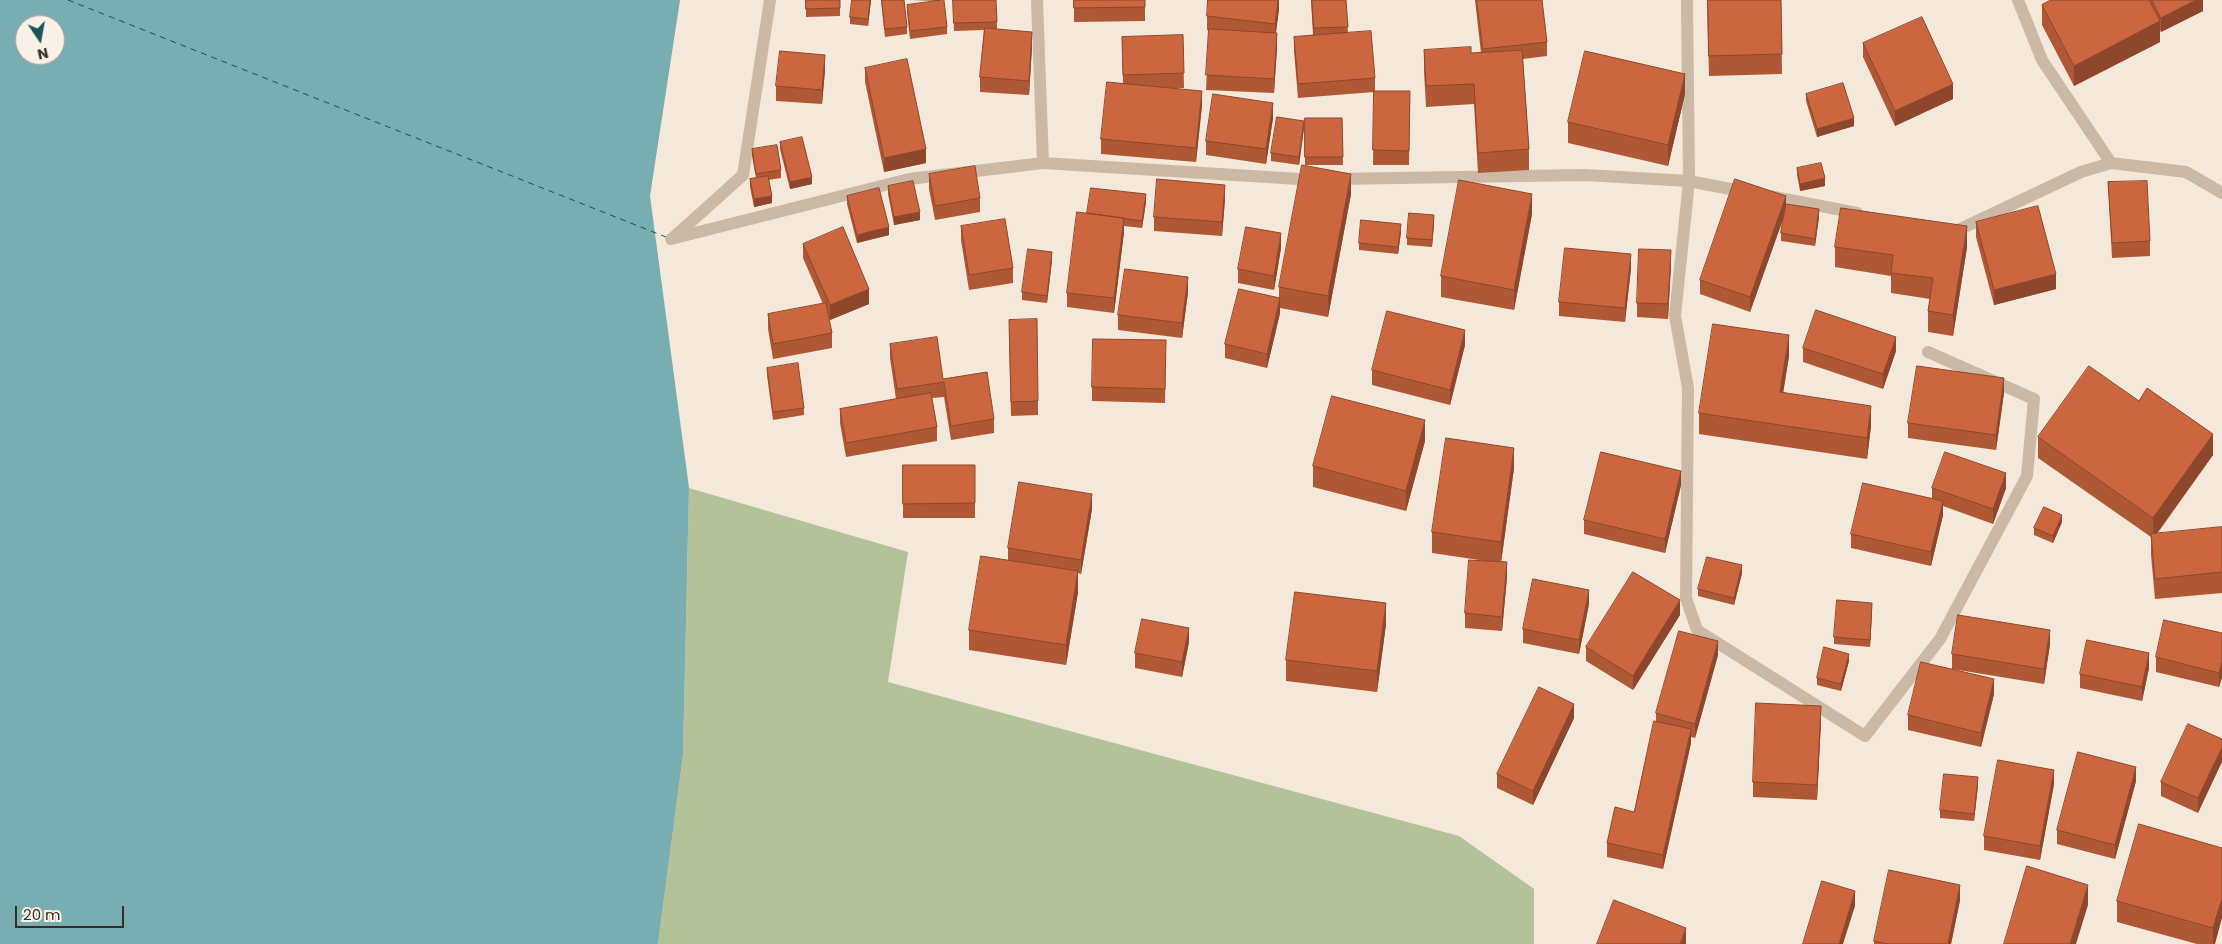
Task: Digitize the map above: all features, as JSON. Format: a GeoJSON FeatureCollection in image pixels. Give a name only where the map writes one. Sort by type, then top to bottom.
{"type":"FeatureCollection","features":[{"type":"Feature","properties":{"kind":"street"},"geometry":{"type":"LineString","coordinates":[[770,0],[743,175],[672,239],[909,179],[1043,163],[1318,180],[1585,175],[1689,181],[1869,215]]}},
{"type":"Feature","properties":{"kind":"street"},"geometry":{"type":"LineString","coordinates":[[1037,0],[1043,163]]}},
{"type":"Feature","properties":{"kind":"street"},"geometry":{"type":"LineString","coordinates":[[1687,0],[1689,181],[1675,316],[1688,388],[1686,598],[1697,630],[1865,736],[1940,639],[2027,476],[2034,399],[1928,352]]}},
{"type":"Feature","properties":{"kind":"street"},"geometry":{"type":"LineString","coordinates":[[2018,0],[2042,60],[2110,163]]}},
{"type":"Feature","properties":{"kind":"street"},"geometry":{"type":"LineString","coordinates":[[1936,228],[1956,231],[2081,172],[2110,163],[2186,172],[2222,192]]}},
{"type":"Feature","properties":{"kind":"green space"},"geometry":{"type":"Polygon","coordinates":[[[689,488],[908,552],[888,682],[1459,836],[1534,889],[1534,944],[658,944],[683,755],[689,488]]]}},
{"type":"Feature","properties":{"kind":"water"},"geometry":{"type":"Polygon","coordinates":[[[0,0],[680,0],[650,196],[689,488],[683,755],[658,944],[0,944],[0,0]]]}},
{"type":"Feature","properties":{"kind":"building"},"geometry":{"type":"Polygon","coordinates":[[[806,0],[840,0],[840,8],[806,9],[806,0]]]}},
{"type":"Feature","properties":{"kind":"building"},"geometry":{"type":"Polygon","coordinates":[[[852,0],[870,0],[868,19],[850,17],[852,0]]]}},
{"type":"Feature","properties":{"kind":"building"},"geometry":{"type":"Polygon","coordinates":[[[882,0],[904,0],[907,27],[885,29],[882,0]]]}},
{"type":"Feature","properties":{"kind":"building"},"geometry":{"type":"Polygon","coordinates":[[[944,0],[947,27],[910,31],[907,5],[944,0]]]}},
{"type":"Feature","properties":{"kind":"building"},"geometry":{"type":"Polygon","coordinates":[[[953,0],[996,0],[997,22],[954,23],[953,0]]]}},
{"type":"Feature","properties":{"kind":"building"},"geometry":{"type":"Polygon","coordinates":[[[1074,0],[1145,0],[1145,7],[1074,8],[1074,0]]]}},
{"type":"Feature","properties":{"kind":"building"},"geometry":{"type":"Polygon","coordinates":[[[1208,0],[1278,0],[1275,24],[1207,16],[1208,0]]]}},
{"type":"Feature","properties":{"kind":"building"},"geometry":{"type":"Polygon","coordinates":[[[1312,0],[1346,0],[1348,27],[1314,28],[1312,0]]]}},
{"type":"Feature","properties":{"kind":"building"},"geometry":{"type":"Polygon","coordinates":[[[1477,0],[1542,0],[1547,42],[1483,49],[1477,0]]]}},
{"type":"Feature","properties":{"kind":"building"},"geometry":{"type":"Polygon","coordinates":[[[1708,0],[1781,0],[1782,54],[1709,56],[1708,0]]]}},
{"type":"Feature","properties":{"kind":"building"},"geometry":{"type":"Polygon","coordinates":[[[2051,0],[2149,0],[2160,21],[2074,66],[2042,5],[2051,0]]]}},
{"type":"Feature","properties":{"kind":"building"},"geometry":{"type":"Polygon","coordinates":[[[2152,0],[2196,0],[2161,18],[2152,0]]]}},
{"type":"Feature","properties":{"kind":"building"},"geometry":{"type":"Polygon","coordinates":[[[1922,17],[1953,84],[1895,111],[1863,43],[1922,17]]]}},
{"type":"Feature","properties":{"kind":"building"},"geometry":{"type":"Polygon","coordinates":[[[985,28],[1032,32],[1029,81],[980,77],[985,28]]]}},
{"type":"Feature","properties":{"kind":"building"},"geometry":{"type":"Polygon","coordinates":[[[1209,29],[1277,33],[1274,79],[1206,75],[1209,29]]]}},
{"type":"Feature","properties":{"kind":"building"},"geometry":{"type":"Polygon","coordinates":[[[1371,31],[1375,78],[1298,84],[1294,37],[1371,31]]]}},
{"type":"Feature","properties":{"kind":"building"},"geometry":{"type":"Polygon","coordinates":[[[1183,35],[1184,73],[1123,75],[1122,37],[1183,35]]]}},
{"type":"Feature","properties":{"kind":"building"},"geometry":{"type":"Polygon","coordinates":[[[1471,47],[1471,53],[1522,50],[1529,149],[1478,153],[1474,84],[1426,86],[1424,50],[1471,47]]]}},
{"type":"Feature","properties":{"kind":"building"},"geometry":{"type":"Polygon","coordinates":[[[780,51],[825,55],[822,90],[776,86],[780,51]]]}},
{"type":"Feature","properties":{"kind":"building"},"geometry":{"type":"Polygon","coordinates":[[[1585,51],[1685,74],[1668,145],[1568,122],[1585,51]]]}},
{"type":"Feature","properties":{"kind":"building"},"geometry":{"type":"Polygon","coordinates":[[[907,59],[926,149],[884,158],[865,68],[907,59]]]}},
{"type":"Feature","properties":{"kind":"building"},"geometry":{"type":"Polygon","coordinates":[[[1107,82],[1202,91],[1196,148],[1101,139],[1107,82]]]}},
{"type":"Feature","properties":{"kind":"building"},"geometry":{"type":"Polygon","coordinates":[[[1843,83],[1854,118],[1817,129],[1806,94],[1843,83]]]}},
{"type":"Feature","properties":{"kind":"building"},"geometry":{"type":"Polygon","coordinates":[[[1374,91],[1410,91],[1409,151],[1373,150],[1374,91]]]}},
{"type":"Feature","properties":{"kind":"building"},"geometry":{"type":"Polygon","coordinates":[[[1213,94],[1273,103],[1266,149],[1206,141],[1213,94]]]}},
{"type":"Feature","properties":{"kind":"building"},"geometry":{"type":"Polygon","coordinates":[[[1277,117],[1304,121],[1299,157],[1271,153],[1277,117]]]}},
{"type":"Feature","properties":{"kind":"building"},"geometry":{"type":"Polygon","coordinates":[[[1305,118],[1342,118],[1343,157],[1305,157],[1305,118]]]}},
{"type":"Feature","properties":{"kind":"building"},"geometry":{"type":"Polygon","coordinates":[[[802,137],[812,177],[790,182],[780,142],[802,137]]]}},
{"type":"Feature","properties":{"kind":"building"},"geometry":{"type":"Polygon","coordinates":[[[777,145],[781,170],[756,174],[752,149],[777,145]]]}},
{"type":"Feature","properties":{"kind":"building"},"geometry":{"type":"Polygon","coordinates":[[[1821,163],[1825,178],[1800,184],[1797,168],[1821,163]]]}},
{"type":"Feature","properties":{"kind":"building"},"geometry":{"type":"Polygon","coordinates":[[[1302,165],[1351,174],[1328,296],[1279,287],[1302,165]]]}},
{"type":"Feature","properties":{"kind":"building"},"geometry":{"type":"Polygon","coordinates":[[[975,166],[980,198],[935,206],[929,174],[975,166]]]}},
{"type":"Feature","properties":{"kind":"building"},"geometry":{"type":"Polygon","coordinates":[[[768,176],[772,196],[754,199],[750,179],[768,176]]]}},
{"type":"Feature","properties":{"kind":"building"},"geometry":{"type":"Polygon","coordinates":[[[1157,179],[1225,185],[1222,222],[1154,217],[1157,179]]]}},
{"type":"Feature","properties":{"kind":"building"},"geometry":{"type":"Polygon","coordinates":[[[1735,179],[1786,196],[1750,297],[1700,280],[1735,179]]]}},
{"type":"Feature","properties":{"kind":"building"},"geometry":{"type":"Polygon","coordinates":[[[1459,180],[1532,194],[1514,290],[1441,276],[1459,180]]]}},
{"type":"Feature","properties":{"kind":"building"},"geometry":{"type":"Polygon","coordinates":[[[913,181],[920,212],[894,217],[888,186],[913,181]]]}},
{"type":"Feature","properties":{"kind":"building"},"geometry":{"type":"Polygon","coordinates":[[[2147,181],[2150,241],[2112,243],[2108,182],[2147,181]]]}},
{"type":"Feature","properties":{"kind":"building"},"geometry":{"type":"Polygon","coordinates":[[[879,188],[889,227],[857,235],[847,196],[879,188]]]}},
{"type":"Feature","properties":{"kind":"building"},"geometry":{"type":"Polygon","coordinates":[[[1091,188],[1146,194],[1142,221],[1087,213],[1091,188]]]}},
{"type":"Feature","properties":{"kind":"building"},"geometry":{"type":"Polygon","coordinates":[[[1786,204],[1819,209],[1815,239],[1781,233],[1786,204]]]}},
{"type":"Feature","properties":{"kind":"building"},"geometry":{"type":"Polygon","coordinates":[[[2038,206],[2056,274],[1994,290],[1976,222],[2038,206]]]}},
{"type":"Feature","properties":{"kind":"building"},"geometry":{"type":"Polygon","coordinates":[[[1841,208],[1967,226],[1953,315],[1928,311],[1933,278],[1891,273],[1893,255],[1835,247],[1841,208]]]}},
{"type":"Feature","properties":{"kind":"building"},"geometry":{"type":"Polygon","coordinates":[[[1077,212],[1124,218],[1114,298],[1067,293],[1077,212]]]}},
{"type":"Feature","properties":{"kind":"building"},"geometry":{"type":"Polygon","coordinates":[[[1409,213],[1434,215],[1432,240],[1407,238],[1409,213]]]}},
{"type":"Feature","properties":{"kind":"building"},"geometry":{"type":"Polygon","coordinates":[[[1005,219],[1013,268],[969,275],[961,226],[1005,219]]]}},
{"type":"Feature","properties":{"kind":"building"},"geometry":{"type":"Polygon","coordinates":[[[1361,220],[1401,224],[1398,247],[1359,243],[1361,220]]]}},
{"type":"Feature","properties":{"kind":"building"},"geometry":{"type":"Polygon","coordinates":[[[843,227],[869,289],[830,305],[803,244],[843,227]]]}},
{"type":"Feature","properties":{"kind":"building"},"geometry":{"type":"Polygon","coordinates":[[[1246,227],[1281,233],[1274,276],[1238,269],[1246,227]]]}},
{"type":"Feature","properties":{"kind":"building"},"geometry":{"type":"Polygon","coordinates":[[[1565,248],[1631,254],[1625,308],[1559,302],[1565,248]]]}},
{"type":"Feature","properties":{"kind":"building"},"geometry":{"type":"Polygon","coordinates":[[[1028,249],[1052,252],[1047,296],[1022,292],[1028,249]]]}},
{"type":"Feature","properties":{"kind":"building"},"geometry":{"type":"Polygon","coordinates":[[[1639,249],[1671,250],[1668,304],[1637,303],[1639,249]]]}},
{"type":"Feature","properties":{"kind":"building"},"geometry":{"type":"Polygon","coordinates":[[[1125,269],[1188,277],[1182,323],[1118,315],[1125,269]]]}},
{"type":"Feature","properties":{"kind":"building"},"geometry":{"type":"Polygon","coordinates":[[[1239,289],[1280,298],[1267,354],[1225,344],[1239,289]]]}},
{"type":"Feature","properties":{"kind":"building"},"geometry":{"type":"Polygon","coordinates":[[[826,303],[832,333],[773,344],[768,314],[826,303]]]}},
{"type":"Feature","properties":{"kind":"building"},"geometry":{"type":"Polygon","coordinates":[[[1816,310],[1896,337],[1883,374],[1803,348],[1816,310]]]}},
{"type":"Feature","properties":{"kind":"building"},"geometry":{"type":"Polygon","coordinates":[[[1387,311],[1465,330],[1450,390],[1372,370],[1387,311]]]}},
{"type":"Feature","properties":{"kind":"building"},"geometry":{"type":"Polygon","coordinates":[[[1037,319],[1038,401],[1011,402],[1009,320],[1037,319]]]}},
{"type":"Feature","properties":{"kind":"building"},"geometry":{"type":"Polygon","coordinates":[[[1713,324],[1789,335],[1780,392],[1871,406],[1867,438],[1699,413],[1713,324]]]}},
{"type":"Feature","properties":{"kind":"building"},"geometry":{"type":"Polygon","coordinates":[[[937,337],[943,379],[987,372],[994,419],[951,426],[944,382],[897,389],[890,344],[937,337]]]}},
{"type":"Feature","properties":{"kind":"building"},"geometry":{"type":"Polygon","coordinates":[[[1093,339],[1166,340],[1165,389],[1092,387],[1093,339]]]}},
{"type":"Feature","properties":{"kind":"building"},"geometry":{"type":"Polygon","coordinates":[[[798,363],[804,408],[773,412],[767,368],[798,363]]]}},
{"type":"Feature","properties":{"kind":"building"},"geometry":{"type":"Polygon","coordinates":[[[1917,366],[2004,378],[1996,435],[1908,423],[1917,366]]]}},
{"type":"Feature","properties":{"kind":"building"},"geometry":{"type":"Polygon","coordinates":[[[2089,366],[2139,401],[2147,388],[2213,434],[2153,518],[2038,437],[2089,366]]]}},
{"type":"Feature","properties":{"kind":"building"},"geometry":{"type":"Polygon","coordinates":[[[931,393],[937,427],[846,443],[840,409],[931,393]]]}},
{"type":"Feature","properties":{"kind":"building"},"geometry":{"type":"Polygon","coordinates":[[[1332,396],[1425,420],[1406,491],[1313,466],[1332,396]]]}},
{"type":"Feature","properties":{"kind":"building"},"geometry":{"type":"Polygon","coordinates":[[[1446,438],[1514,448],[1501,542],[1432,532],[1446,438]]]}},
{"type":"Feature","properties":{"kind":"building"},"geometry":{"type":"Polygon","coordinates":[[[1601,452],[1681,471],[1665,539],[1584,520],[1601,452]]]}},
{"type":"Feature","properties":{"kind":"building"},"geometry":{"type":"Polygon","coordinates":[[[1945,452],[2006,473],[1993,509],[1932,488],[1945,452]]]}},
{"type":"Feature","properties":{"kind":"building"},"geometry":{"type":"Polygon","coordinates":[[[903,465],[975,465],[975,503],[903,504],[903,465]]]}},
{"type":"Feature","properties":{"kind":"building"},"geometry":{"type":"Polygon","coordinates":[[[1019,482],[1092,494],[1081,560],[1008,548],[1019,482]]]}},
{"type":"Feature","properties":{"kind":"building"},"geometry":{"type":"Polygon","coordinates":[[[1863,483],[1943,501],[1931,552],[1851,534],[1863,483]]]}},
{"type":"Feature","properties":{"kind":"building"},"geometry":{"type":"Polygon","coordinates":[[[2044,507],[2062,515],[2053,536],[2034,528],[2044,507]]]}},
{"type":"Feature","properties":{"kind":"building"},"geometry":{"type":"Polygon","coordinates":[[[2222,527],[2222,572],[2155,579],[2151,534],[2222,527]]]}},
{"type":"Feature","properties":{"kind":"building"},"geometry":{"type":"Polygon","coordinates":[[[981,556],[1078,571],[1066,645],[969,630],[981,556]]]}},
{"type":"Feature","properties":{"kind":"building"},"geometry":{"type":"Polygon","coordinates":[[[1707,557],[1742,565],[1734,598],[1698,589],[1707,557]]]}},
{"type":"Feature","properties":{"kind":"building"},"geometry":{"type":"Polygon","coordinates":[[[1469,560],[1507,562],[1502,617],[1465,613],[1469,560]]]}},
{"type":"Feature","properties":{"kind":"building"},"geometry":{"type":"Polygon","coordinates":[[[1633,572],[1680,600],[1633,676],[1586,647],[1633,572]]]}},
{"type":"Feature","properties":{"kind":"building"},"geometry":{"type":"Polygon","coordinates":[[[1533,579],[1589,590],[1579,640],[1523,629],[1533,579]]]}},
{"type":"Feature","properties":{"kind":"building"},"geometry":{"type":"Polygon","coordinates":[[[1295,592],[1386,603],[1377,671],[1286,660],[1295,592]]]}},
{"type":"Feature","properties":{"kind":"building"},"geometry":{"type":"Polygon","coordinates":[[[1837,600],[1872,603],[1870,640],[1834,637],[1837,600]]]}},
{"type":"Feature","properties":{"kind":"building"},"geometry":{"type":"Polygon","coordinates":[[[1958,615],[2050,630],[2044,669],[1952,654],[1958,615]]]}},
{"type":"Feature","properties":{"kind":"building"},"geometry":{"type":"Polygon","coordinates":[[[1142,619],[1189,628],[1182,662],[1135,653],[1142,619]]]}},
{"type":"Feature","properties":{"kind":"building"},"geometry":{"type":"Polygon","coordinates":[[[2164,620],[2222,633],[2222,662],[2219,673],[2156,657],[2164,620]]]}},
{"type":"Feature","properties":{"kind":"building"},"geometry":{"type":"Polygon","coordinates":[[[1679,631],[1718,641],[1695,724],[1656,713],[1679,631]]]}},
{"type":"Feature","properties":{"kind":"building"},"geometry":{"type":"Polygon","coordinates":[[[2087,640],[2149,653],[2142,687],[2080,674],[2087,640]]]}},
{"type":"Feature","properties":{"kind":"building"},"geometry":{"type":"Polygon","coordinates":[[[1824,647],[1849,654],[1841,684],[1817,678],[1824,647]]]}},
{"type":"Feature","properties":{"kind":"building"},"geometry":{"type":"Polygon","coordinates":[[[1921,662],[1994,679],[1981,733],[1908,715],[1921,662]]]}},
{"type":"Feature","properties":{"kind":"building"},"geometry":{"type":"Polygon","coordinates":[[[1539,687],[1574,704],[1533,791],[1497,774],[1539,687]]]}},
{"type":"Feature","properties":{"kind":"building"},"geometry":{"type":"Polygon","coordinates":[[[1756,703],[1821,706],[1817,785],[1753,782],[1756,703]]]}},
{"type":"Feature","properties":{"kind":"building"},"geometry":{"type":"Polygon","coordinates":[[[1654,721],[1691,729],[1663,855],[1607,843],[1615,807],[1634,812],[1654,721]]]}},
{"type":"Feature","properties":{"kind":"building"},"geometry":{"type":"Polygon","coordinates":[[[2188,724],[2222,739],[2222,747],[2198,798],[2161,782],[2188,724]]]}},
{"type":"Feature","properties":{"kind":"building"},"geometry":{"type":"Polygon","coordinates":[[[2078,752],[2136,767],[2115,845],[2057,830],[2078,752]]]}},
{"type":"Feature","properties":{"kind":"building"},"geometry":{"type":"Polygon","coordinates":[[[1998,760],[2054,770],[2040,846],[1984,836],[1998,760]]]}},
{"type":"Feature","properties":{"kind":"building"},"geometry":{"type":"Polygon","coordinates":[[[1944,774],[1978,777],[1974,814],[1940,810],[1944,774]]]}},
{"type":"Feature","properties":{"kind":"building"},"geometry":{"type":"Polygon","coordinates":[[[2139,824],[2222,848],[2222,898],[2213,928],[2117,901],[2139,824]]]}},
{"type":"Feature","properties":{"kind":"building"},"geometry":{"type":"Polygon","coordinates":[[[2027,866],[2088,885],[2070,944],[2004,944],[2027,866]]]}},
{"type":"Feature","properties":{"kind":"building"},"geometry":{"type":"Polygon","coordinates":[[[1889,870],[1960,885],[1948,944],[1888,944],[1874,941],[1889,870]]]}},
{"type":"Feature","properties":{"kind":"building"},"geometry":{"type":"Polygon","coordinates":[[[1822,881],[1855,891],[1839,944],[1803,944],[1822,881]]]}},
{"type":"Feature","properties":{"kind":"building"},"geometry":{"type":"Polygon","coordinates":[[[1614,900],[1686,928],[1680,944],[1597,944],[1614,900]]]}},
{"type":"Feature","properties":{"kind":"ferry route"},"geometry":{"type":"LineString","coordinates":[[68,0],[666,237]]}}]}
